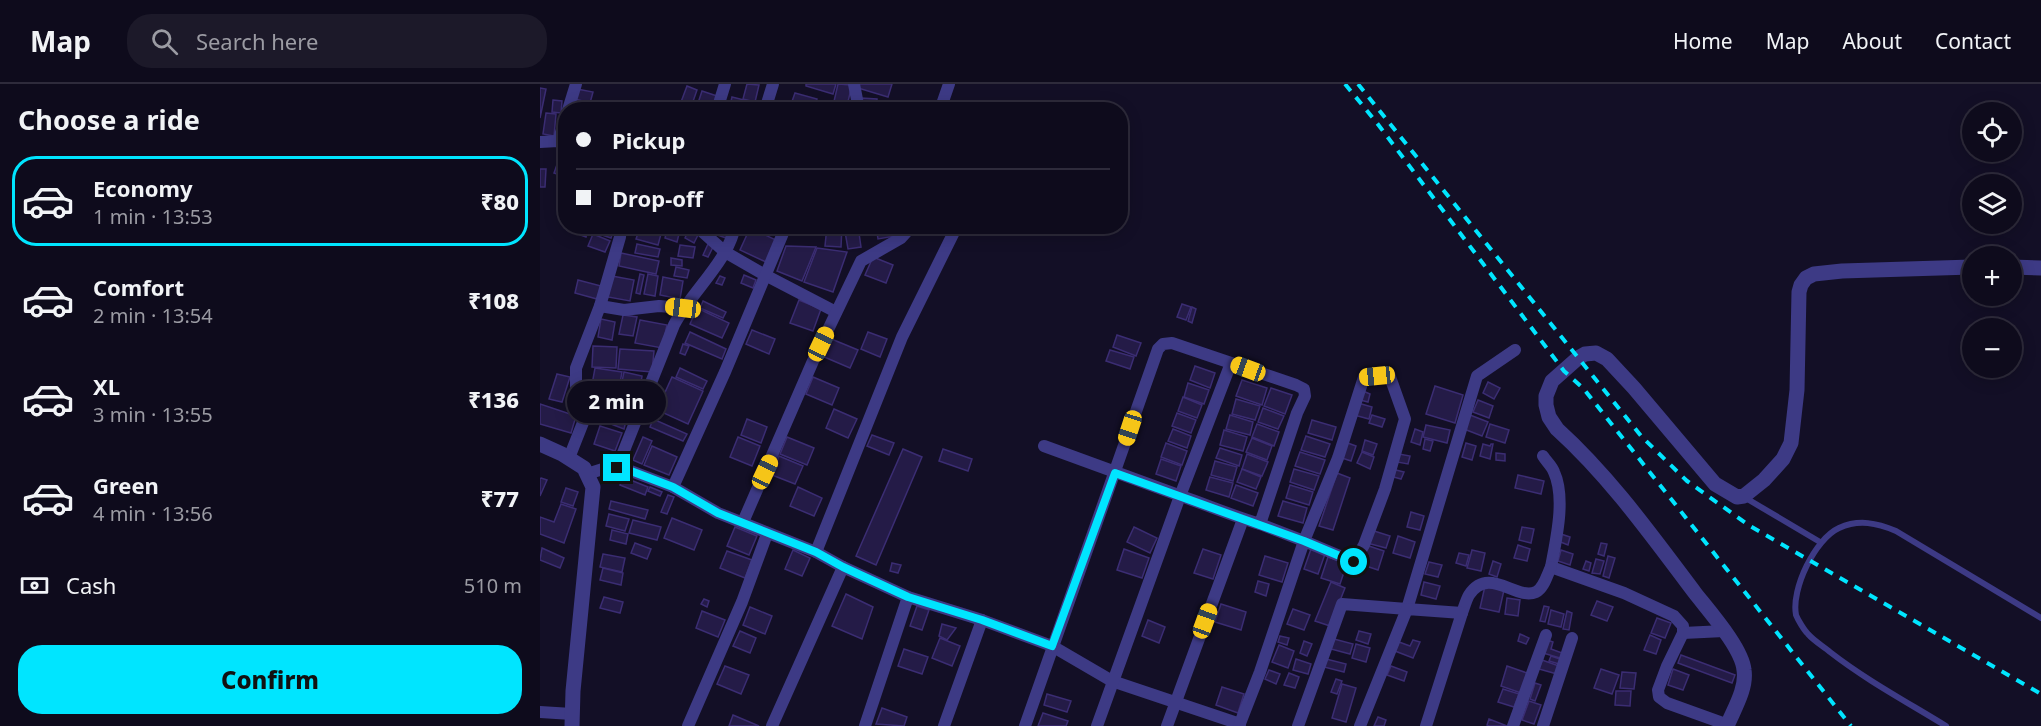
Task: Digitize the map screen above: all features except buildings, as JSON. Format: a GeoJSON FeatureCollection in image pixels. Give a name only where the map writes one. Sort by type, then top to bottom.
{"type":"FeatureCollection","features":[{"type":"Feature","properties":{"kind":"street"},"geometry":{"type":"LineString","coordinates":[[570,102],[576,84]]}},
{"type":"Feature","properties":{"kind":"street"},"geometry":{"type":"LineString","coordinates":[[719,102],[725,84]]}},
{"type":"Feature","properties":{"kind":"street"},"geometry":{"type":"LineString","coordinates":[[767,102],[773,84]]}},
{"type":"Feature","properties":{"kind":"street"},"geometry":{"type":"LineString","coordinates":[[854,84],[858,102]]}},
{"type":"Feature","properties":{"kind":"street"},"geometry":{"type":"LineString","coordinates":[[943,102],[949,84]]}},
{"type":"Feature","properties":{"kind":"street"},"geometry":{"type":"LineString","coordinates":[[540,142],[558,142]]}},
{"type":"Feature","properties":{"kind":"street"},"geometry":{"type":"LineString","coordinates":[[569,458],[584,420],[584,404],[576,387],[576,369],[600,306],[620,234]]}},
{"type":"Feature","properties":{"kind":"street"},"geometry":{"type":"LineString","coordinates":[[705,234],[725,252],[836,312]]}},
{"type":"Feature","properties":{"kind":"street"},"geometry":{"type":"LineString","coordinates":[[617,468],[683,308],[725,252],[733,234]]}},
{"type":"Feature","properties":{"kind":"street"},"geometry":{"type":"LineString","coordinates":[[673,487],[725,372],[783,234]]}},
{"type":"Feature","properties":{"kind":"street"},"geometry":{"type":"LineString","coordinates":[[743,522],[861,261],[905,234]]}},
{"type":"Feature","properties":{"kind":"street"},"geometry":{"type":"LineString","coordinates":[[816,552],[902,337],[953,234]]}},
{"type":"Feature","properties":{"kind":"street"},"geometry":{"type":"LineString","coordinates":[[1551,567],[1606,586],[1674,616],[1683,626],[1683,633],[1658,690],[1659,697],[1667,703],[1728,725],[1744,683],[1742,660],[1724,631],[1626,501],[1557,429],[1549,417],[1546,405],[1546,396],[1552,381],[1585,354],[1596,353],[1607,359],[1715,484],[1737,497],[1744,496],[1764,480],[1783,459],[1791,443],[1797,390],[1799,292],[1806,278],[1815,274],[1842,271],[1962,267]]}},
{"type":"Feature","properties":{"kind":"street"},"geometry":{"type":"LineString","coordinates":[[2022,267],[2041,268]]}},
{"type":"Feature","properties":{"kind":"street"},"geometry":{"type":"LineString","coordinates":[[600,306],[624,310],[659,306],[683,308]]}},
{"type":"Feature","properties":{"kind":"street"},"geometry":{"type":"LineString","coordinates":[[1025,726],[1158,348],[1163,344],[1172,343],[1304,389],[1305,396],[1260,524]]}},
{"type":"Feature","properties":{"kind":"street"},"geometry":{"type":"LineString","coordinates":[[1360,726],[1407,609],[1477,376],[1515,350]]}},
{"type":"Feature","properties":{"kind":"street"},"geometry":{"type":"LineString","coordinates":[[1097,726],[1231,363]]}},
{"type":"Feature","properties":{"kind":"street"},"geometry":{"type":"LineString","coordinates":[[587,474],[609,467],[623,468],[673,487],[718,513],[816,552],[908,597],[982,620],[1052,646],[1112,681],[1239,725],[1260,672],[1304,541],[1338,458],[1364,377],[1389,374],[1405,419],[1385,489],[1364,546],[1354,562],[1304,541],[1260,524],[1044,446]]}},
{"type":"Feature","properties":{"kind":"street"},"geometry":{"type":"LineString","coordinates":[[540,444],[584,468],[593,487],[572,720],[540,712]]}},
{"type":"Feature","properties":{"kind":"street"},"geometry":{"type":"LineString","coordinates":[[1425,726],[1469,595],[1482,585],[1500,584],[1529,593],[1537,591],[1551,567],[1559,506],[1554,472],[1543,456]]}},
{"type":"Feature","properties":{"kind":"street"},"geometry":{"type":"LineString","coordinates":[[1167,726],[1243,519]]}},
{"type":"Feature","properties":{"kind":"street"},"geometry":{"type":"LineString","coordinates":[[688,726],[742,602],[767,534]]}},
{"type":"Feature","properties":{"kind":"street"},"geometry":{"type":"LineString","coordinates":[[772,726],[843,567]]}},
{"type":"Feature","properties":{"kind":"street"},"geometry":{"type":"LineString","coordinates":[[865,726],[908,597]]}},
{"type":"Feature","properties":{"kind":"street"},"geometry":{"type":"LineString","coordinates":[[1299,726],[1342,604],[1462,613]]}},
{"type":"Feature","properties":{"kind":"street"},"geometry":{"type":"LineString","coordinates":[[944,726],[982,620]]}},
{"type":"Feature","properties":{"kind":"street"},"geometry":{"type":"LineString","coordinates":[[1683,633],[1724,631]]}},
{"type":"Feature","properties":{"kind":"street"},"geometry":{"type":"LineString","coordinates":[[1513,726],[1546,635]]}},
{"type":"Feature","properties":{"kind":"street"},"geometry":{"type":"LineString","coordinates":[[1543,726],[1572,638]]}},
{"type":"Feature","properties":{"kind":"lane"},"geometry":{"type":"LineString","coordinates":[[1744,496],[1820,542]]}},
{"type":"Feature","properties":{"kind":"lane"},"geometry":{"type":"LineString","coordinates":[[1946,726],[1850,668],[1809,635],[1796,616],[1796,598],[1803,575],[1820,542],[1837,529],[1853,524],[1876,523],[1896,531],[2041,618]]}},
{"type":"Feature","properties":{"kind":"railway"},"geometry":{"type":"LineString","coordinates":[[1345,84],[1564,371],[1583,388],[1851,726]]}},
{"type":"Feature","properties":{"kind":"railway"},"geometry":{"type":"LineString","coordinates":[[1358,84],[1642,437],[1687,481],[1750,526],[2041,694]]}},
{"type":"Feature","properties":{"kind":"route"},"geometry":{"type":"LineString","coordinates":[[617,468],[623,468],[673,487],[718,513],[816,552],[908,597],[982,620],[1052,646],[1115,473],[1260,524],[1354,562]]}}]}
